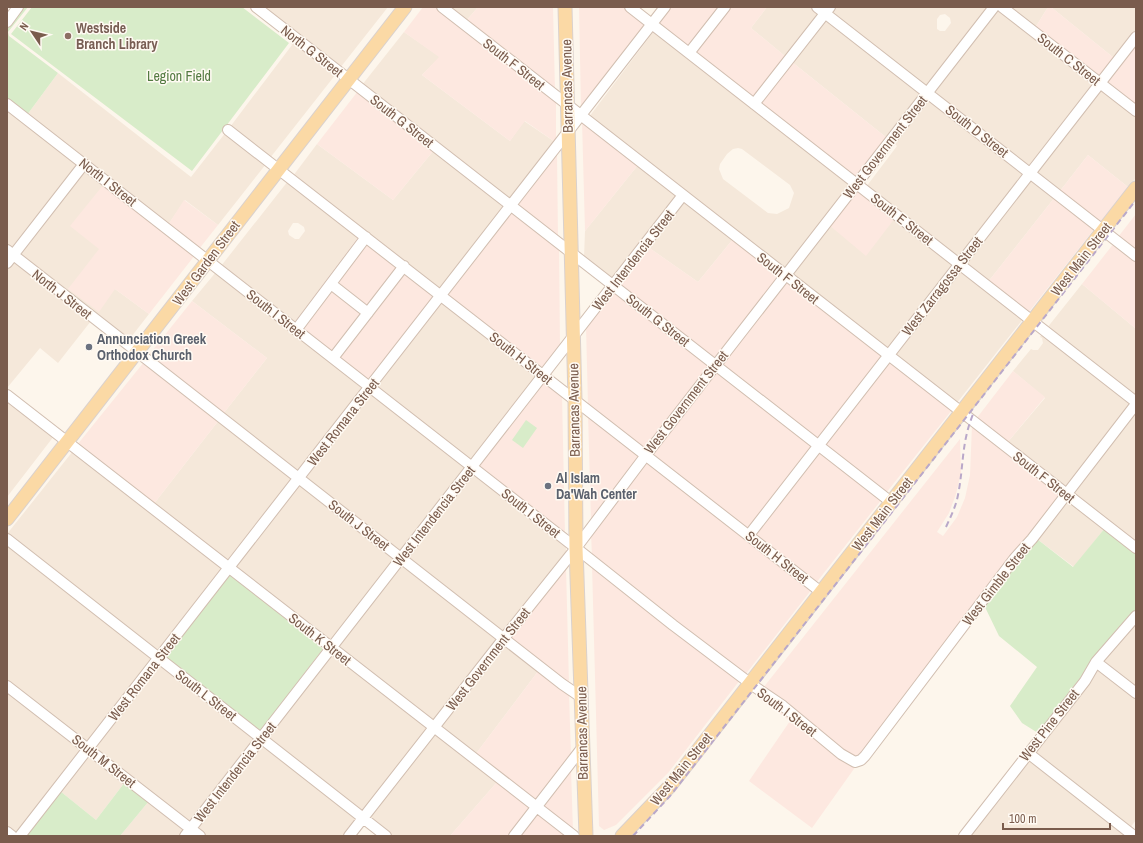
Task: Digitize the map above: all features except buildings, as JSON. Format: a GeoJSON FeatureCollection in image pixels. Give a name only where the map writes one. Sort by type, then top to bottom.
{"type":"FeatureCollection","features":[{"type":"Feature","properties":{"kind":"main road","name":"West Garden Street"},"geometry":{"type":"LineString","coordinates":[[7,519],[405,7]]}},
{"type":"Feature","properties":{"kind":"main road","name":"Barrancas Avenue"},"geometry":{"type":"LineString","coordinates":[[565,7],[575,400],[576,548],[586,836]]}},
{"type":"Feature","properties":{"kind":"main road","name":"West Main Street"},"geometry":{"type":"LineString","coordinates":[[622,836],[661,796],[1136,188]]}},
{"type":"Feature","properties":{"kind":"street"},"geometry":{"type":"LineString","coordinates":[[7,22],[18,7]]}},
{"type":"Feature","properties":{"kind":"street","name":"North G Street"},"geometry":{"type":"LineString","coordinates":[[256,7],[349,80]]}},
{"type":"Feature","properties":{"kind":"street","name":"South F Street"},"geometry":{"type":"LineString","coordinates":[[442,7],[1136,548]]}},
{"type":"Feature","properties":{"kind":"street","name":"South E Street"},"geometry":{"type":"LineString","coordinates":[[630,7],[1136,403]]}},
{"type":"Feature","properties":{"kind":"street","name":"West Romana Street"},"geometry":{"type":"LineString","coordinates":[[20,836],[665,7]]}},
{"type":"Feature","properties":{"kind":"street"},"geometry":{"type":"LineString","coordinates":[[689,53],[725,7]]}},
{"type":"Feature","properties":{"kind":"street","name":"West Government Street"},"geometry":{"type":"LineString","coordinates":[[349,836],[576,548],[715,365],[994,7]]}},
{"type":"Feature","properties":{"kind":"street","name":"South C Street"},"geometry":{"type":"LineString","coordinates":[[1002,7],[1136,111]]}},
{"type":"Feature","properties":{"kind":"street"},"geometry":{"type":"LineString","coordinates":[[754,104],[824,9]]}},
{"type":"Feature","properties":{"kind":"street","name":"South D Street"},"geometry":{"type":"LineString","coordinates":[[824,9],[927,93],[1136,256]]}},
{"type":"Feature","properties":{"kind":"street","name":"West Zarragossa Street"},"geometry":{"type":"LineString","coordinates":[[748,535],[1136,37]]}},
{"type":"Feature","properties":{"kind":"street","name":"South G Street"},"geometry":{"type":"LineString","coordinates":[[349,80],[891,502]]}},
{"type":"Feature","properties":{"kind":"street","name":"North I Street"},"geometry":{"type":"LineString","coordinates":[[7,104],[208,261]]}},
{"type":"Feature","properties":{"kind":"street","name":"South H Street"},"geometry":{"type":"LineString","coordinates":[[228,130],[821,592]]}},
{"type":"Feature","properties":{"kind":"street"},"geometry":{"type":"LineString","coordinates":[[9,256],[84,164]]}},
{"type":"Feature","properties":{"kind":"street","name":"West Intendencia Street"},"geometry":{"type":"LineString","coordinates":[[188,832],[683,196]]}},
{"type":"Feature","properties":{"kind":"street"},"geometry":{"type":"LineString","coordinates":[[296,330],[366,237]]}},
{"type":"Feature","properties":{"kind":"street","name":"North J Street"},"geometry":{"type":"LineString","coordinates":[[9,256],[137,352]]}},
{"type":"Feature","properties":{"kind":"street","name":"South I Street"},"geometry":{"type":"LineString","coordinates":[[208,261],[673,625],[783,706],[841,754],[855,762]]}},
{"type":"Feature","properties":{"kind":"street"},"geometry":{"type":"LineString","coordinates":[[333,358],[404,266]]}},
{"type":"Feature","properties":{"kind":"street"},"geometry":{"type":"LineString","coordinates":[[331,284],[368,313]]}},
{"type":"Feature","properties":{"kind":"street","name":"South J Street"},"geometry":{"type":"LineString","coordinates":[[137,352],[581,697]]}},
{"type":"Feature","properties":{"kind":"street","name":"South K Street"},"geometry":{"type":"LineString","coordinates":[[7,395],[536,808],[574,836]]}},
{"type":"Feature","properties":{"kind":"street","name":"West Gimble Street"},"geometry":{"type":"LineString","coordinates":[[855,762],[861,760],[865,756],[1014,559],[1032,539],[1136,403]]}},
{"type":"Feature","properties":{"kind":"street","name":"South L Street"},"geometry":{"type":"LineString","coordinates":[[7,539],[386,836]]}},
{"type":"Feature","properties":{"kind":"street","name":"West Pine Street"},"geometry":{"type":"LineString","coordinates":[[964,836],[1084,680],[1096,662],[1136,616]]}},
{"type":"Feature","properties":{"kind":"street"},"geometry":{"type":"LineString","coordinates":[[1096,662],[1136,693]]}},
{"type":"Feature","properties":{"kind":"street","name":"South M Street"},"geometry":{"type":"LineString","coordinates":[[7,686],[88,749],[188,832],[200,836]]}},
{"type":"Feature","properties":{"kind":"street"},"geometry":{"type":"LineString","coordinates":[[514,836],[582,748]]}},
{"type":"Feature","properties":{"kind":"street"},"geometry":{"type":"LineString","coordinates":[[1028,753],[1133,833]]}},
{"type":"Feature","properties":{"kind":"street"},"geometry":{"type":"LineString","coordinates":[[7,832],[12,836]]}},
{"type":"Feature","properties":{"kind":"shaded area"},"geometry":{"type":"Polygon","coordinates":[[[262,7],[388,7],[340,68],[262,7]]]}},
{"type":"Feature","properties":{"kind":"shaded area"},"geometry":{"type":"Polygon","coordinates":[[[423,7],[436,7],[556,101],[555,142],[525,121],[510,141],[422,75],[439,57],[404,32],[423,7]]]}},
{"type":"Feature","properties":{"kind":"shaded area"},"geometry":{"type":"Polygon","coordinates":[[[447,7],[478,7],[466,21],[447,7]]]}},
{"type":"Feature","properties":{"kind":"shaded area"},"geometry":{"type":"Polygon","coordinates":[[[478,7],[553,7],[555,91],[466,21],[478,7]]]}},
{"type":"Feature","properties":{"kind":"shaded area"},"geometry":{"type":"Polygon","coordinates":[[[579,7],[624,7],[646,24],[581,108],[579,7]]]}},
{"type":"Feature","properties":{"kind":"shaded area"},"geometry":{"type":"Polygon","coordinates":[[[670,7],[767,7],[751,28],[786,57],[753,99],[657,24],[670,7]]]}},
{"type":"Feature","properties":{"kind":"shaded area"},"geometry":{"type":"Polygon","coordinates":[[[767,7],[812,7],[820,13],[786,57],[751,28],[767,7]]]}},
{"type":"Feature","properties":{"kind":"shaded area"},"geometry":{"type":"Polygon","coordinates":[[[835,7],[989,7],[926,88],[831,13],[835,7]],[[945,14],[940,15],[937,19],[937,29],[940,31],[945,31],[951,23],[950,18],[945,14]]]}},
{"type":"Feature","properties":{"kind":"shaded area"},"geometry":{"type":"Polygon","coordinates":[[[1008,7],[1048,7],[1035,28],[1008,7]]]}},
{"type":"Feature","properties":{"kind":"shaded area"},"geometry":{"type":"Polygon","coordinates":[[[1048,7],[1051,7],[1114,58],[1099,78],[1035,28],[1048,7]]]}},
{"type":"Feature","properties":{"kind":"shaded area"},"geometry":{"type":"Polygon","coordinates":[[[1051,7],[1136,7],[1136,30],[1114,58],[1051,7]]]}},
{"type":"Feature","properties":{"kind":"shaded area"},"geometry":{"type":"Polygon","coordinates":[[[998,9],[1095,84],[1029,168],[933,93],[998,9]]]}},
{"type":"Feature","properties":{"kind":"shaded area"},"geometry":{"type":"Polygon","coordinates":[[[826,18],[922,94],[887,138],[792,62],[826,18]]]}},
{"type":"Feature","properties":{"kind":"shaded area"},"geometry":{"type":"Polygon","coordinates":[[[654,31],[851,184],[784,270],[589,117],[654,31]],[[733,149],[727,154],[720,164],[719,169],[723,179],[768,213],[777,214],[789,208],[794,193],[790,185],[742,149],[733,149]]]}},
{"type":"Feature","properties":{"kind":"shaded area"},"geometry":{"type":"Polygon","coordinates":[[[404,32],[440,57],[422,75],[510,141],[524,121],[555,142],[510,200],[362,85],[404,32]]]}},
{"type":"Feature","properties":{"kind":"shaded area"},"geometry":{"type":"Polygon","coordinates":[[[293,41],[336,74],[270,158],[230,127],[292,45],[291,43],[293,41]]]}},
{"type":"Feature","properties":{"kind":"shaded area"},"geometry":{"type":"Polygon","coordinates":[[[1136,44],[1136,107],[1105,83],[1136,44]]]}},
{"type":"Feature","properties":{"kind":"shaded area"},"geometry":{"type":"Polygon","coordinates":[[[792,62],[887,138],[856,178],[760,104],[792,62]]]}},
{"type":"Feature","properties":{"kind":"shaded area"},"geometry":{"type":"Polygon","coordinates":[[[58,73],[191,177],[226,132],[266,164],[218,225],[185,200],[168,225],[27,115],[58,73]]]}},
{"type":"Feature","properties":{"kind":"shaded area"},"geometry":{"type":"Polygon","coordinates":[[[1101,89],[1136,116],[1136,178],[1128,187],[1088,155],[1060,191],[1036,173],[1101,89]]]}},
{"type":"Feature","properties":{"kind":"shaded area"},"geometry":{"type":"Polygon","coordinates":[[[358,91],[434,150],[393,200],[317,144],[358,91]]]}},
{"type":"Feature","properties":{"kind":"shaded area"},"geometry":{"type":"Polygon","coordinates":[[[928,99],[1025,173],[958,258],[866,187],[897,146],[894,143],[928,99]]]}},
{"type":"Feature","properties":{"kind":"shaded area"},"geometry":{"type":"Polygon","coordinates":[[[7,108],[78,164],[12,250],[7,245],[7,108]]]}},
{"type":"Feature","properties":{"kind":"shaded area"},"geometry":{"type":"Polygon","coordinates":[[[582,121],[638,165],[585,231],[582,121]]]}},
{"type":"Feature","properties":{"kind":"shaded area"},"geometry":{"type":"Polygon","coordinates":[[[317,144],[393,200],[434,150],[505,206],[440,290],[293,176],[317,144]]]}},
{"type":"Feature","properties":{"kind":"shaded area"},"geometry":{"type":"Polygon","coordinates":[[[557,153],[558,238],[516,205],[557,153]]]}},
{"type":"Feature","properties":{"kind":"shaded area"},"geometry":{"type":"Polygon","coordinates":[[[1088,155],[1128,187],[1100,223],[1060,191],[1088,155]]]}},
{"type":"Feature","properties":{"kind":"shaded area"},"geometry":{"type":"Polygon","coordinates":[[[638,165],[677,196],[612,280],[584,258],[585,231],[638,165]]]}},
{"type":"Feature","properties":{"kind":"shaded area"},"geometry":{"type":"Polygon","coordinates":[[[85,169],[104,184],[99,249],[115,289],[149,314],[128,341],[19,255],[85,169]]]}},
{"type":"Feature","properties":{"kind":"shaded area"},"geometry":{"type":"Polygon","coordinates":[[[1031,178],[1055,197],[988,282],[965,263],[1031,178]]]}},
{"type":"Feature","properties":{"kind":"shaded area"},"geometry":{"type":"Polygon","coordinates":[[[288,181],[359,236],[294,323],[221,266],[288,181]],[[293,223],[288,231],[289,235],[295,239],[299,239],[305,231],[304,227],[298,223],[293,223]]]}},
{"type":"Feature","properties":{"kind":"shaded area"},"geometry":{"type":"Polygon","coordinates":[[[104,184],[195,255],[149,314],[115,289],[99,312],[68,289],[99,249],[70,226],[104,184]]]}},
{"type":"Feature","properties":{"kind":"shaded area"},"geometry":{"type":"Polygon","coordinates":[[[858,189],[895,218],[866,256],[829,225],[858,189]]]}},
{"type":"Feature","properties":{"kind":"shaded area"},"geometry":{"type":"Polygon","coordinates":[[[1055,197],[1095,228],[1028,313],[988,282],[1055,197]]]}},
{"type":"Feature","properties":{"kind":"shaded area"},"geometry":{"type":"Polygon","coordinates":[[[184,200],[218,225],[199,249],[168,225],[184,200]]]}},
{"type":"Feature","properties":{"kind":"shaded area"},"geometry":{"type":"Polygon","coordinates":[[[684,201],[733,239],[698,282],[648,247],[684,201]]]}},
{"type":"Feature","properties":{"kind":"shaded area"},"geometry":{"type":"Polygon","coordinates":[[[512,211],[559,247],[560,346],[542,370],[446,295],[512,211]]]}},
{"type":"Feature","properties":{"kind":"shaded area"},"geometry":{"type":"Polygon","coordinates":[[[1136,214],[1136,251],[1118,237],[1136,214]]]}},
{"type":"Feature","properties":{"kind":"shaded area"},"geometry":{"type":"Polygon","coordinates":[[[895,218],[954,264],[887,350],[791,275],[829,225],[895,218]]]}},
{"type":"Feature","properties":{"kind":"shaded area"},"geometry":{"type":"Polygon","coordinates":[[[359,236],[435,296],[369,381],[294,323],[359,236]]]}},
{"type":"Feature","properties":{"kind":"shaded area"},"geometry":{"type":"Polygon","coordinates":[[[733,239],[780,276],[714,360],[619,285],[648,247],[698,282],[733,239]]]}},
{"type":"Feature","properties":{"kind":"shaded area"},"geometry":{"type":"Polygon","coordinates":[[[1114,243],[1136,260],[1135,328],[1082,284],[1114,243]]]}},
{"type":"Feature","properties":{"kind":"shaded area"},"geometry":{"type":"Polygon","coordinates":[[[14,261],[91,321],[58,363],[40,348],[7,388],[7,270],[14,261]]]}},
{"type":"Feature","properties":{"kind":"shaded area"},"geometry":{"type":"Polygon","coordinates":[[[960,269],[1023,319],[956,404],[894,355],[960,269]]]}},
{"type":"Feature","properties":{"kind":"shaded area"},"geometry":{"type":"Polygon","coordinates":[[[216,272],[364,387],[298,473],[223,414],[267,358],[192,301],[216,272]]]}},
{"type":"Feature","properties":{"kind":"shaded area"},"geometry":{"type":"Polygon","coordinates":[[[786,281],[883,356],[817,440],[721,365],[786,281]]]}},
{"type":"Feature","properties":{"kind":"shaded area"},"geometry":{"type":"Polygon","coordinates":[[[1082,284],[1135,328],[1136,326],[1136,397],[1047,328],[1082,284]]]}},
{"type":"Feature","properties":{"kind":"shaded area"},"geometry":{"type":"Polygon","coordinates":[[[614,291],[710,365],[645,449],[588,405],[586,327],[614,291]]]}},
{"type":"Feature","properties":{"kind":"shaded area"},"geometry":{"type":"Polygon","coordinates":[[[192,301],[267,358],[223,414],[148,356],[192,301]]]}},
{"type":"Feature","properties":{"kind":"shaded area"},"geometry":{"type":"Polygon","coordinates":[[[442,301],[538,375],[471,461],[375,386],[442,301]]]}},
{"type":"Feature","properties":{"kind":"shaded area"},"geometry":{"type":"Polygon","coordinates":[[[1042,334],[1132,403],[1065,488],[1007,443],[1045,398],[1013,371],[1031,349],[1038,350],[1043,343],[1042,338],[1040,337],[1042,334]]]}},
{"type":"Feature","properties":{"kind":"shaded area"},"geometry":{"type":"Polygon","coordinates":[[[889,361],[952,410],[886,493],[824,445],[889,361]]]}},
{"type":"Feature","properties":{"kind":"shaded area"},"geometry":{"type":"Polygon","coordinates":[[[144,362],[219,420],[153,505],[77,445],[144,362]]]}},
{"type":"Feature","properties":{"kind":"shaded area"},"geometry":{"type":"Polygon","coordinates":[[[716,370],[813,445],[747,529],[651,454],[716,370]]]}},
{"type":"Feature","properties":{"kind":"shaded area"},"geometry":{"type":"Polygon","coordinates":[[[1013,371],[1045,397],[1007,443],[976,419],[1013,371]]]}},
{"type":"Feature","properties":{"kind":"shaded area"},"geometry":{"type":"Polygon","coordinates":[[[544,380],[562,394],[565,535],[478,466],[544,380]]]}},
{"type":"Feature","properties":{"kind":"shaded area"},"geometry":{"type":"Polygon","coordinates":[[[371,392],[467,467],[400,552],[304,478],[371,392]]]}},
{"type":"Feature","properties":{"kind":"shaded area"},"geometry":{"type":"Polygon","coordinates":[[[7,400],[54,436],[7,497],[7,400]]]}},
{"type":"Feature","properties":{"kind":"shaded area"},"geometry":{"type":"Polygon","coordinates":[[[1136,411],[1136,543],[1072,493],[1136,411]]]}},
{"type":"Feature","properties":{"kind":"shaded area"},"geometry":{"type":"Polygon","coordinates":[[[588,414],[640,455],[591,521],[588,414]]]}},
{"type":"Feature","properties":{"kind":"shaded area"},"geometry":{"type":"Polygon","coordinates":[[[219,420],[293,478],[227,562],[153,505],[219,420]]]}},
{"type":"Feature","properties":{"kind":"shaded area"},"geometry":{"type":"Polygon","coordinates":[[[972,425],[1061,494],[858,757],[851,757],[763,688],[960,439],[961,473],[956,494],[949,513],[937,532],[943,536],[957,517],[965,498],[970,475],[972,425]]]}},
{"type":"Feature","properties":{"kind":"shaded area"},"geometry":{"type":"Polygon","coordinates":[[[820,450],[882,499],[816,583],[754,534],[820,450]]]}},
{"type":"Feature","properties":{"kind":"shaded area"},"geometry":{"type":"Polygon","coordinates":[[[73,451],[223,568],[158,652],[7,534],[73,451]]]}},
{"type":"Feature","properties":{"kind":"shaded area"},"geometry":{"type":"Polygon","coordinates":[[[647,460],[812,589],[745,675],[592,556],[591,534],[647,460]]]}},
{"type":"Feature","properties":{"kind":"shaded area"},"geometry":{"type":"Polygon","coordinates":[[[473,472],[566,544],[566,554],[503,633],[407,557],[473,472]]]}},
{"type":"Feature","properties":{"kind":"shaded area"},"geometry":{"type":"Polygon","coordinates":[[[300,483],[396,558],[330,642],[234,568],[300,483]]]}},
{"type":"Feature","properties":{"kind":"shaded area"},"geometry":{"type":"Polygon","coordinates":[[[1067,499],[1105,528],[1074,567],[1037,539],[1067,499]]]}},
{"type":"Feature","properties":{"kind":"shaded area"},"geometry":{"type":"Polygon","coordinates":[[[7,543],[153,658],[87,743],[7,682],[7,543]]]}},
{"type":"Feature","properties":{"kind":"shaded area"},"geometry":{"type":"Polygon","coordinates":[[[402,563],[498,638],[433,722],[337,647],[402,563]]]}},
{"type":"Feature","properties":{"kind":"shaded area"},"geometry":{"type":"Polygon","coordinates":[[[592,565],[740,680],[668,773],[616,825],[604,830],[599,826],[592,565]]]}},
{"type":"Feature","properties":{"kind":"shaded area"},"geometry":{"type":"Polygon","coordinates":[[[566,567],[569,684],[509,638],[566,567]]]}},
{"type":"Feature","properties":{"kind":"shaded area"},"geometry":{"type":"Polygon","coordinates":[[[1136,622],[1136,688],[1101,662],[1136,622]]]}},
{"type":"Feature","properties":{"kind":"shaded area"},"geometry":{"type":"Polygon","coordinates":[[[505,643],[539,670],[475,755],[439,727],[505,643]]]}},
{"type":"Feature","properties":{"kind":"shaded area"},"geometry":{"type":"Polygon","coordinates":[[[332,653],[428,728],[362,812],[267,737],[332,653]]]}},
{"type":"Feature","properties":{"kind":"shaded area"},"geometry":{"type":"Polygon","coordinates":[[[160,663],[256,738],[190,823],[93,748],[160,663]]]}},
{"type":"Feature","properties":{"kind":"shaded area"},"geometry":{"type":"Polygon","coordinates":[[[1097,667],[1136,697],[1136,820],[1130,828],[1033,752],[1097,667]]]}},
{"type":"Feature","properties":{"kind":"shaded area"},"geometry":{"type":"Polygon","coordinates":[[[539,670],[569,693],[571,756],[535,802],[475,755],[539,670]]]}},
{"type":"Feature","properties":{"kind":"shaded area"},"geometry":{"type":"Polygon","coordinates":[[[7,691],[82,749],[16,834],[7,828],[7,691]]]}},
{"type":"Feature","properties":{"kind":"shaded area"},"geometry":{"type":"Polygon","coordinates":[[[759,694],[781,709],[853,767],[856,766],[812,828],[749,781],[790,721],[757,697],[759,694]]]}},
{"type":"Feature","properties":{"kind":"shaded area"},"geometry":{"type":"Polygon","coordinates":[[[435,733],[497,782],[450,836],[392,836],[369,818],[435,733]]]}},
{"type":"Feature","properties":{"kind":"shaded area"},"geometry":{"type":"Polygon","coordinates":[[[262,743],[358,818],[344,836],[206,836],[196,828],[262,743]]]}},
{"type":"Feature","properties":{"kind":"shaded area"},"geometry":{"type":"Polygon","coordinates":[[[89,754],[125,782],[96,820],[60,791],[89,754]]]}},
{"type":"Feature","properties":{"kind":"shaded area"},"geometry":{"type":"Polygon","coordinates":[[[1029,758],[1126,834],[1124,836],[970,836],[1029,758]]]}},
{"type":"Feature","properties":{"kind":"shaded area"},"geometry":{"type":"Polygon","coordinates":[[[571,769],[573,831],[542,807],[571,769]]]}},
{"type":"Feature","properties":{"kind":"shaded area"},"geometry":{"type":"Polygon","coordinates":[[[497,782],[531,808],[509,836],[450,836],[497,782]]]}},
{"type":"Feature","properties":{"kind":"shaded area"},"geometry":{"type":"Polygon","coordinates":[[[149,801],[185,829],[180,836],[120,836],[149,801]]]}},
{"type":"Feature","properties":{"kind":"shaded area"},"geometry":{"type":"Polygon","coordinates":[[[537,813],[568,836],[519,836],[537,813]]]}},
{"type":"Feature","properties":{"kind":"green space"},"geometry":{"type":"Polygon","coordinates":[[[24,7],[28,7],[8,32],[9,36],[58,73],[27,115],[7,99],[7,28],[24,7]]]}},
{"type":"Feature","properties":{"kind":"green space","name":"Legion Field"},"geometry":{"type":"Polygon","coordinates":[[[32,7],[242,7],[289,43],[192,171],[11,34],[32,7]]]}},
{"type":"Feature","properties":{"kind":"green space"},"geometry":{"type":"Polygon","coordinates":[[[526,420],[537,428],[523,448],[512,440],[526,420]]]}},
{"type":"Feature","properties":{"kind":"green space"},"geometry":{"type":"Polygon","coordinates":[[[1105,528],[1136,552],[1136,610],[1112,636],[1038,733],[1022,723],[1010,706],[1037,667],[999,636],[984,605],[1017,561],[1037,539],[1073,567],[1105,528]]]}},
{"type":"Feature","properties":{"kind":"green space"},"geometry":{"type":"Polygon","coordinates":[[[230,574],[323,649],[260,731],[165,658],[230,574]]]}},
{"type":"Feature","properties":{"kind":"green space"},"geometry":{"type":"Polygon","coordinates":[[[125,782],[149,801],[120,836],[25,836],[60,791],[96,820],[125,782]]]}},
{"type":"Feature","properties":{"kind":"railway"},"geometry":{"type":"LineString","coordinates":[[633,836],[670,796],[1136,200]]}},
{"type":"Feature","properties":{"kind":"railway"},"geometry":{"type":"LineString","coordinates":[[946,527],[957,499],[967,433],[974,412]]}},
{"type":"Feature","properties":{"kind":"place","name":"Westside Branch Library"},"geometry":{"type":"Point","coordinates":[68,36]}},
{"type":"Feature","properties":{"kind":"place","name":"Annunciation Greek Orthodox Church"},"geometry":{"type":"Point","coordinates":[89,347]}},
{"type":"Feature","properties":{"kind":"place","name":"Al Islam Da'Wah Center"},"geometry":{"type":"Point","coordinates":[548,486]}}]}
